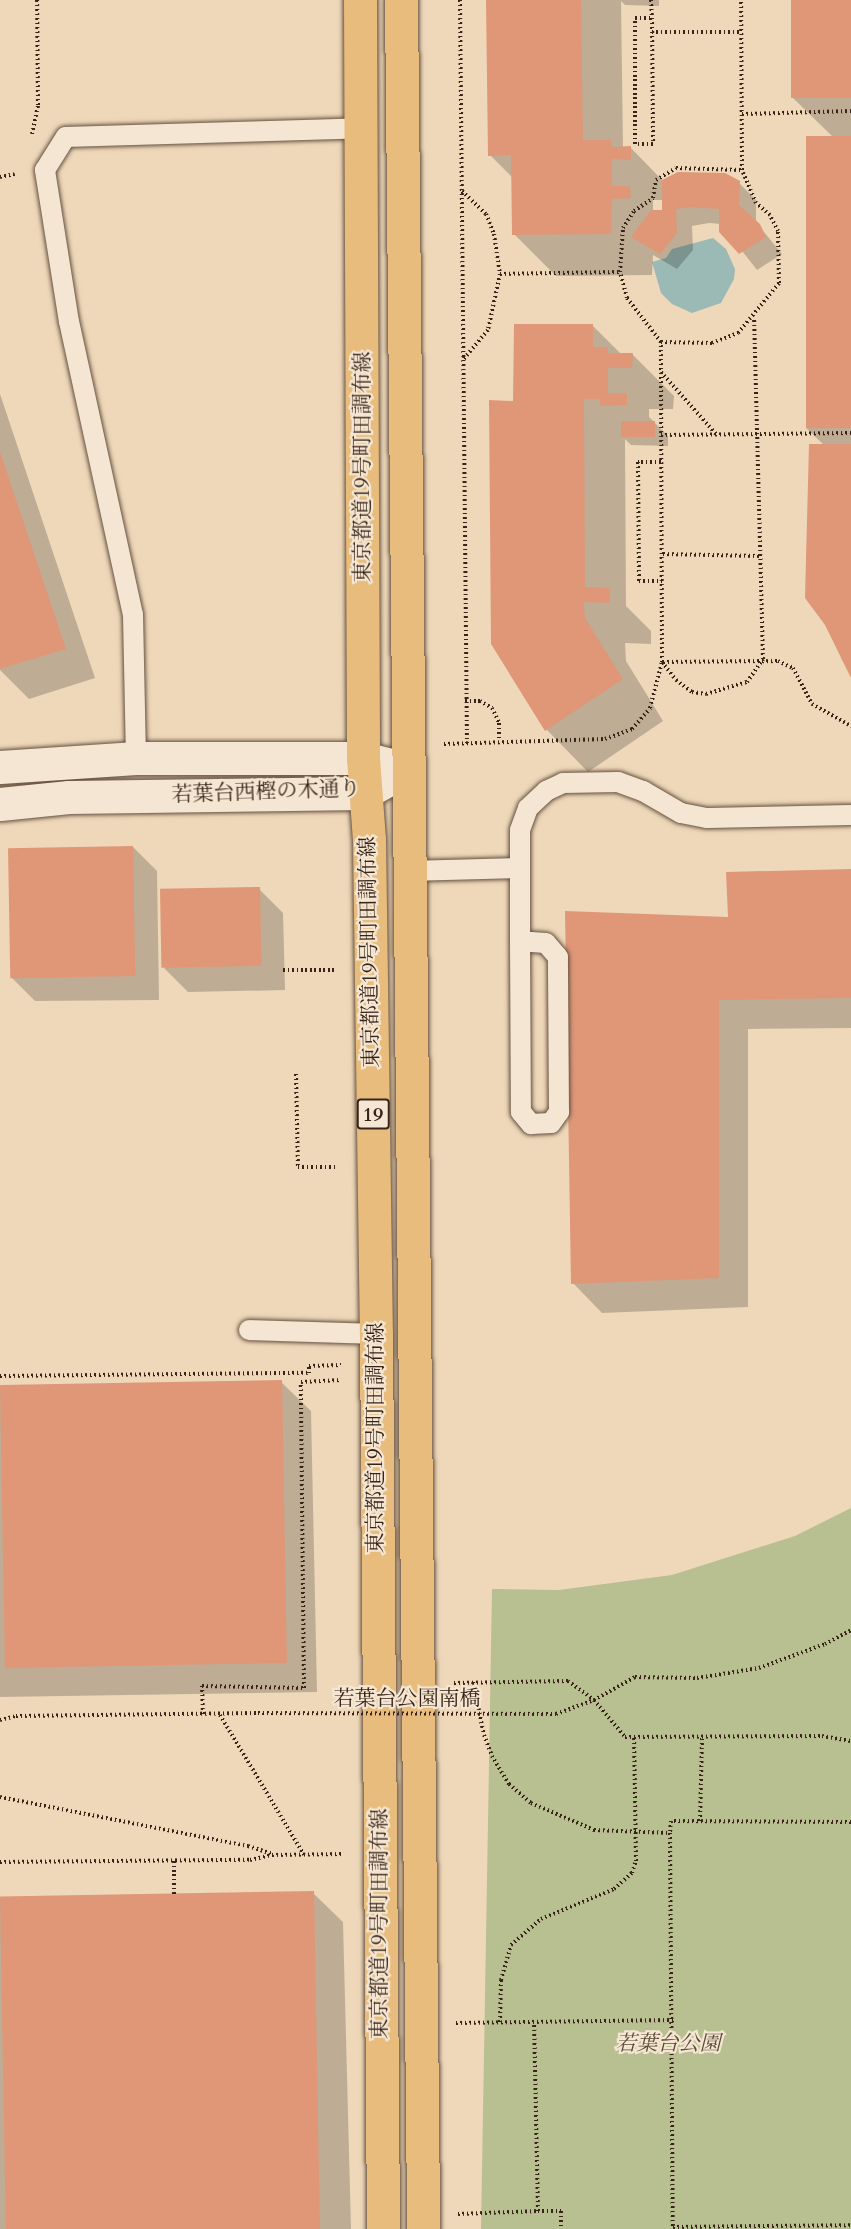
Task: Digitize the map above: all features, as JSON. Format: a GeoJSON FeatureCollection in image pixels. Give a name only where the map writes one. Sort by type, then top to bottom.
{"type":"FeatureCollection","features":[{"type":"Feature","properties":{"kind":"main road","name":"東京都道19号町田調布線"},"geometry":{"type":"LineString","coordinates":[[360,0],[363,758],[369,851],[376,1334],[383,2229]]}},
{"type":"Feature","properties":{"kind":"main road","name":"東京都道19号町田調布線"},"geometry":{"type":"LineString","coordinates":[[401,0],[423,2229]]}},
{"type":"Feature","properties":{"kind":"street","name":"若葉台西樫の木通り"},"geometry":{"type":"LineString","coordinates":[[0,767],[136,758],[363,758],[407,769]]}},
{"type":"Feature","properties":{"kind":"street","name":"若葉台西樫の木通り"},"geometry":{"type":"LineString","coordinates":[[0,804],[69,797],[364,793],[407,769]]}},
{"type":"Feature","properties":{"kind":"lane"},"geometry":{"type":"LineString","coordinates":[[136,758],[133,615],[69,322],[45,170],[66,137],[362,128]]}},
{"type":"Feature","properties":{"kind":"lane"},"geometry":{"type":"LineString","coordinates":[[520,941],[546,943],[558,957],[559,1112],[551,1123],[531,1124],[521,1112],[520,941],[520,830],[528,808],[546,791],[563,783],[618,782],[643,791],[681,813],[707,818],[851,815]]}},
{"type":"Feature","properties":{"kind":"lane"},"geometry":{"type":"LineString","coordinates":[[408,871],[520,868]]}},
{"type":"Feature","properties":{"kind":"lane"},"geometry":{"type":"LineString","coordinates":[[249,1330],[376,1334]]}},
{"type":"Feature","properties":{"kind":"path"},"geometry":{"type":"LineString","coordinates":[[27,144],[38,105],[37,0]]}},
{"type":"Feature","properties":{"kind":"path"},"geometry":{"type":"LineString","coordinates":[[460,0],[467,743]]}},
{"type":"Feature","properties":{"kind":"path"},"geometry":{"type":"LineString","coordinates":[[651,0],[652,18],[653,144],[635,144],[635,18],[652,18]]}},
{"type":"Feature","properties":{"kind":"path"},"geometry":{"type":"LineString","coordinates":[[661,342],[712,343],[738,333],[754,319],[779,283],[780,249],[770,215],[756,203],[742,170],[741,0]]}},
{"type":"Feature","properties":{"kind":"path"},"geometry":{"type":"LineString","coordinates":[[652,32],[740,32]]}},
{"type":"Feature","properties":{"kind":"path"},"geometry":{"type":"LineString","coordinates":[[741,114],[851,111]]}},
{"type":"Feature","properties":{"kind":"path"},"geometry":{"type":"LineString","coordinates":[[0,177],[14,177],[18,166]]}},
{"type":"Feature","properties":{"kind":"path"},"geometry":{"type":"LineString","coordinates":[[441,744],[605,739],[622,735],[643,720],[650,708],[662,662],[661,342],[627,298],[620,272],[623,228],[634,211],[653,198],[656,180],[676,168],[742,170]]}},
{"type":"Feature","properties":{"kind":"path"},"geometry":{"type":"LineString","coordinates":[[461,191],[486,214],[494,234],[500,274],[488,330],[462,361]]}},
{"type":"Feature","properties":{"kind":"path"},"geometry":{"type":"LineString","coordinates":[[500,274],[620,272]]}},
{"type":"Feature","properties":{"kind":"path"},"geometry":{"type":"LineString","coordinates":[[662,662],[676,680],[692,692],[706,694],[747,682],[763,658],[754,319]]}},
{"type":"Feature","properties":{"kind":"path"},"geometry":{"type":"LineString","coordinates":[[661,372],[716,434]]}},
{"type":"Feature","properties":{"kind":"path"},"geometry":{"type":"LineString","coordinates":[[661,435],[851,433]]}},
{"type":"Feature","properties":{"kind":"path"},"geometry":{"type":"LineString","coordinates":[[661,462],[638,462],[638,486],[639,581],[662,581]]}},
{"type":"Feature","properties":{"kind":"path"},"geometry":{"type":"LineString","coordinates":[[663,554],[759,556]]}},
{"type":"Feature","properties":{"kind":"path"},"geometry":{"type":"LineString","coordinates":[[662,662],[763,658],[793,668],[812,704],[851,726]]}},
{"type":"Feature","properties":{"kind":"path"},"geometry":{"type":"LineString","coordinates":[[465,701],[480,701],[492,708],[499,723],[499,741]]}},
{"type":"Feature","properties":{"kind":"path"},"geometry":{"type":"LineString","coordinates":[[283,970],[339,970]]}},
{"type":"Feature","properties":{"kind":"path"},"geometry":{"type":"LineString","coordinates":[[296,1074],[298,1167],[338,1167]]}},
{"type":"Feature","properties":{"kind":"path"},"geometry":{"type":"LineString","coordinates":[[0,1376],[309,1373],[309,1366],[342,1365]]}},
{"type":"Feature","properties":{"kind":"path"},"geometry":{"type":"LineString","coordinates":[[204,1714],[202,1686],[304,1688],[302,1382],[342,1380]]}},
{"type":"Feature","properties":{"kind":"path"},"geometry":{"type":"LineString","coordinates":[[594,1700],[635,1677],[697,1678],[759,1668],[825,1644],[851,1630]]}},
{"type":"Feature","properties":{"kind":"path"},"geometry":{"type":"LineString","coordinates":[[473,1682],[483,1735],[509,1784],[531,1803],[558,1817],[594,1830],[670,1833]]}},
{"type":"Feature","properties":{"kind":"path"},"geometry":{"type":"LineString","coordinates":[[454,1683],[568,1682],[594,1700],[625,1737],[822,1736],[851,1741]]}},
{"type":"Feature","properties":{"kind":"path","name":"若葉台公園南橋"},"geometry":{"type":"LineString","coordinates":[[0,1720],[258,1713],[556,1714],[594,1700]]}},
{"type":"Feature","properties":{"kind":"path"},"geometry":{"type":"LineString","coordinates":[[219,1714],[304,1855]]}},
{"type":"Feature","properties":{"kind":"path"},"geometry":{"type":"LineString","coordinates":[[500,2022],[501,1980],[511,1945],[541,1919],[614,1889],[632,1873],[636,1861],[634,1737]]}},
{"type":"Feature","properties":{"kind":"path"},"geometry":{"type":"LineString","coordinates":[[700,1821],[702,1737]]}},
{"type":"Feature","properties":{"kind":"path"},"geometry":{"type":"LineString","coordinates":[[0,1797],[248,1846],[272,1855]]}},
{"type":"Feature","properties":{"kind":"path"},"geometry":{"type":"LineString","coordinates":[[851,1822],[671,1821],[670,1833],[674,2020],[673,2227],[851,2225]]}},
{"type":"Feature","properties":{"kind":"path"},"geometry":{"type":"LineString","coordinates":[[0,1862],[250,1860],[272,1855],[348,1854]]}},
{"type":"Feature","properties":{"kind":"path"},"geometry":{"type":"LineString","coordinates":[[174,1861],[174,1894]]}},
{"type":"Feature","properties":{"kind":"path"},"geometry":{"type":"LineString","coordinates":[[456,2023],[674,2020]]}},
{"type":"Feature","properties":{"kind":"path"},"geometry":{"type":"LineString","coordinates":[[534,2022],[538,2211]]}},
{"type":"Feature","properties":{"kind":"path"},"geometry":{"type":"LineString","coordinates":[[457,2214],[561,2211],[561,2229]]}},
{"type":"Feature","properties":{"kind":"green space","name":"若葉台公園"},"geometry":{"type":"Polygon","coordinates":[[[851,1508],[851,2229],[481,2229],[492,1589],[559,1590],[672,1575],[795,1536],[851,1508]]]}},
{"type":"Feature","properties":{"kind":"water"},"geometry":{"type":"Polygon","coordinates":[[[713,238],[726,249],[735,269],[734,279],[721,303],[692,313],[672,304],[661,293],[652,262],[666,258],[672,249],[713,238]]]}},
{"type":"Feature","properties":{"kind":"building"},"geometry":{"type":"Polygon","coordinates":[[[486,0],[581,0],[583,140],[611,140],[612,147],[631,146],[631,160],[612,159],[612,186],[630,186],[631,198],[612,199],[611,234],[512,235],[511,155],[488,156],[486,0]]]}},
{"type":"Feature","properties":{"kind":"building"},"geometry":{"type":"Polygon","coordinates":[[[791,0],[851,0],[851,98],[791,98],[791,0]]]}},
{"type":"Feature","properties":{"kind":"building"},"geometry":{"type":"Polygon","coordinates":[[[806,136],[851,136],[851,428],[806,428],[806,136]]]}},
{"type":"Feature","properties":{"kind":"building"},"geometry":{"type":"Polygon","coordinates":[[[678,172],[725,173],[740,181],[739,205],[760,224],[766,237],[739,254],[719,232],[719,209],[691,207],[676,209],[677,233],[660,254],[631,237],[651,210],[662,210],[662,180],[678,172]]]}},
{"type":"Feature","properties":{"kind":"building"},"geometry":{"type":"Polygon","coordinates":[[[514,324],[593,324],[593,347],[608,347],[608,353],[633,353],[632,368],[608,368],[608,393],[627,393],[627,405],[600,406],[600,399],[584,399],[585,587],[610,588],[610,603],[584,602],[585,618],[623,679],[545,731],[491,644],[489,400],[513,401],[514,324]]]}},
{"type":"Feature","properties":{"kind":"building"},"geometry":{"type":"Polygon","coordinates":[[[621,421],[655,421],[655,437],[621,437],[621,421]]]}},
{"type":"Feature","properties":{"kind":"building"},"geometry":{"type":"Polygon","coordinates":[[[809,444],[851,444],[851,678],[825,625],[805,598],[809,444]]]}},
{"type":"Feature","properties":{"kind":"building"},"geometry":{"type":"Polygon","coordinates":[[[0,452],[66,649],[0,669],[0,452]]]}},
{"type":"Feature","properties":{"kind":"building"},"geometry":{"type":"Polygon","coordinates":[[[133,846],[135,976],[10,978],[8,848],[133,846]]]}},
{"type":"Feature","properties":{"kind":"building"},"geometry":{"type":"Polygon","coordinates":[[[851,869],[851,998],[719,1000],[719,1278],[571,1284],[565,911],[728,917],[726,872],[851,869]]]}},
{"type":"Feature","properties":{"kind":"building"},"geometry":{"type":"Polygon","coordinates":[[[260,887],[261,966],[161,968],[160,889],[260,887]]]}},
{"type":"Feature","properties":{"kind":"building"},"geometry":{"type":"Polygon","coordinates":[[[282,1380],[287,1663],[5,1668],[0,1385],[282,1380]]]}},
{"type":"Feature","properties":{"kind":"building"},"geometry":{"type":"Polygon","coordinates":[[[314,1891],[320,2229],[6,2229],[0,1896],[314,1891]]]}}]}
